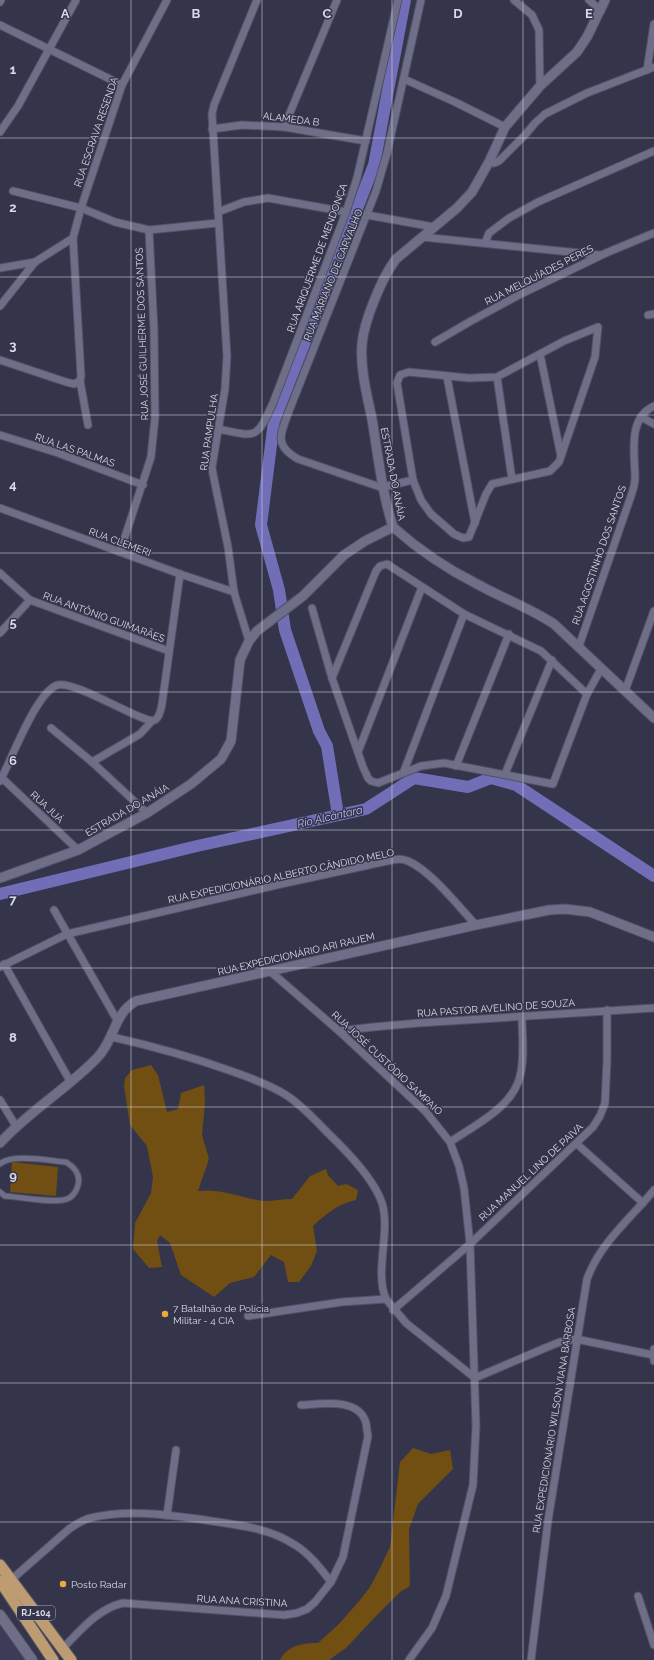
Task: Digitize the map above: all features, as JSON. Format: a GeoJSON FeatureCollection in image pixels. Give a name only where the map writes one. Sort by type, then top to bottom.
{"type":"FeatureCollection","features":[{"type":"Feature","properties":{"kind":"highway","name":"RJ-104"},"geometry":{"type":"LineString","coordinates":[[0,1565],[71,1660]]}},
{"type":"Feature","properties":{"kind":"highway","name":"RJ-104"},"geometry":{"type":"LineString","coordinates":[[0,1581],[54,1660]]}},
{"type":"Feature","properties":{"kind":"main road"},"geometry":{"type":"LineString","coordinates":[[0,1615],[32,1660]]}},
{"type":"Feature","properties":{"kind":"street"},"geometry":{"type":"LineString","coordinates":[[0,132],[18,106],[76,0]]}},
{"type":"Feature","properties":{"kind":"street","name":"RUA ESCRAVA RESENDA"},"geometry":{"type":"LineString","coordinates":[[88,425],[80,378],[73,238],[81,208],[122,85],[167,0]]}},
{"type":"Feature","properties":{"kind":"street","name":"RUA PAMPULHA"},"geometry":{"type":"LineString","coordinates":[[249,641],[234,592],[228,547],[213,474],[218,429],[225,389],[227,356],[212,114],[214,105],[257,0]]}},
{"type":"Feature","properties":{"kind":"street"},"geometry":{"type":"LineString","coordinates":[[284,127],[337,0]]}},
{"type":"Feature","properties":{"kind":"street","name":"RUA ARIQUERME DE MENDONÇA"},"geometry":{"type":"LineString","coordinates":[[218,429],[254,434],[261,428],[273,403],[346,212],[366,141],[398,0]]}},
{"type":"Feature","properties":{"kind":"street","name":"RUA MARIANO DE CARVALHO"},"geometry":{"type":"LineString","coordinates":[[383,488],[298,459],[288,453],[280,440],[281,434],[367,215],[387,153],[421,0]]}},
{"type":"Feature","properties":{"kind":"street"},"geometry":{"type":"LineString","coordinates":[[514,0],[532,15],[539,30],[540,86]]}},
{"type":"Feature","properties":{"kind":"street"},"geometry":{"type":"LineString","coordinates":[[589,0],[601,11]]}},
{"type":"Feature","properties":{"kind":"street","name":"ESTRADA DO ANÁIA"},"geometry":{"type":"LineString","coordinates":[[0,878],[78,850],[147,814],[191,784],[221,759],[228,749],[231,741],[240,660],[249,641],[257,631],[303,596],[344,555],[365,541],[393,527],[383,488],[363,370],[362,343],[369,317],[391,265],[396,259],[457,208],[472,192],[489,162],[505,127],[540,86],[576,52],[587,37],[601,11],[605,0]]}},
{"type":"Feature","properties":{"kind":"street"},"geometry":{"type":"LineString","coordinates":[[0,24],[122,85]]}},
{"type":"Feature","properties":{"kind":"street"},"geometry":{"type":"LineString","coordinates":[[489,162],[494,163],[499,161],[525,135],[535,122],[545,114],[587,93],[650,68],[654,24]]}},
{"type":"Feature","properties":{"kind":"street"},"geometry":{"type":"LineString","coordinates":[[404,79],[505,127]]}},
{"type":"Feature","properties":{"kind":"street","name":"ALAMEDA B"},"geometry":{"type":"LineString","coordinates":[[212,129],[242,125],[284,127],[366,141]]}},
{"type":"Feature","properties":{"kind":"street"},"geometry":{"type":"LineString","coordinates":[[485,243],[489,233],[514,215],[538,202],[654,152]]}},
{"type":"Feature","properties":{"kind":"street"},"geometry":{"type":"LineString","coordinates":[[13,191],[81,208],[115,222],[148,230],[218,223]]}},
{"type":"Feature","properties":{"kind":"street"},"geometry":{"type":"LineString","coordinates":[[218,212],[244,202],[268,198],[346,212]]}},
{"type":"Feature","properties":{"kind":"street"},"geometry":{"type":"LineString","coordinates":[[367,215],[434,227]]}},
{"type":"Feature","properties":{"kind":"street","name":"RUA JOSÉ GUILHERME DOS SANTOS"},"geometry":{"type":"LineString","coordinates":[[120,552],[151,457],[155,418],[154,330],[148,230]]}},
{"type":"Feature","properties":{"kind":"street","name":"RUA MELQUÍADES PERES"},"geometry":{"type":"LineString","coordinates":[[435,342],[489,311],[601,255],[654,233]]}},
{"type":"Feature","properties":{"kind":"street"},"geometry":{"type":"LineString","coordinates":[[422,237],[564,253],[601,255]]}},
{"type":"Feature","properties":{"kind":"street"},"geometry":{"type":"LineString","coordinates":[[0,306],[35,262],[73,238]]}},
{"type":"Feature","properties":{"kind":"street"},"geometry":{"type":"LineString","coordinates":[[0,268],[35,262]]}},
{"type":"Feature","properties":{"kind":"street"},"geometry":{"type":"LineString","coordinates":[[598,327],[595,357],[562,456],[556,466],[550,471],[492,484],[486,494],[469,537],[463,538],[454,534],[431,514],[420,500],[413,480],[397,383],[398,379],[400,375],[409,372],[446,377],[479,379],[497,377],[540,354],[564,341],[598,327]]}},
{"type":"Feature","properties":{"kind":"street"},"geometry":{"type":"LineString","coordinates":[[540,354],[562,456]]}},
{"type":"Feature","properties":{"kind":"street"},"geometry":{"type":"LineString","coordinates":[[0,360],[74,384],[80,378]]}},
{"type":"Feature","properties":{"kind":"street"},"geometry":{"type":"LineString","coordinates":[[446,377],[475,523]]}},
{"type":"Feature","properties":{"kind":"street"},"geometry":{"type":"LineString","coordinates":[[497,377],[512,479]]}},
{"type":"Feature","properties":{"kind":"street"},"geometry":{"type":"LineString","coordinates":[[654,406],[646,410],[641,417],[654,424]]}},
{"type":"Feature","properties":{"kind":"street","name":"RUA AGOSTINHO DOS SANTOS"},"geometry":{"type":"LineString","coordinates":[[578,646],[632,496],[635,477],[635,432],[641,417]]}},
{"type":"Feature","properties":{"kind":"street","name":"RUA LAS PALMAS"},"geometry":{"type":"LineString","coordinates":[[0,435],[58,453],[143,485]]}},
{"type":"Feature","properties":{"kind":"street"},"geometry":{"type":"LineString","coordinates":[[383,488],[413,480]]}},
{"type":"Feature","properties":{"kind":"street","name":"RUA CLEMERI"},"geometry":{"type":"LineString","coordinates":[[0,508],[180,574],[234,592]]}},
{"type":"Feature","properties":{"kind":"street"},"geometry":{"type":"LineString","coordinates":[[393,527],[408,540],[443,565],[477,585],[548,620],[578,646],[654,718]]}},
{"type":"Feature","properties":{"kind":"street"},"geometry":{"type":"LineString","coordinates":[[332,678],[376,571],[383,564],[391,565],[464,614],[509,634],[541,651],[587,694]]}},
{"type":"Feature","properties":{"kind":"street"},"geometry":{"type":"LineString","coordinates":[[0,573],[30,600]]}},
{"type":"Feature","properties":{"kind":"street"},"geometry":{"type":"LineString","coordinates":[[92,762],[140,734],[152,721],[156,720],[159,715],[162,704],[180,574]]}},
{"type":"Feature","properties":{"kind":"street"},"geometry":{"type":"LineString","coordinates":[[358,752],[422,587]]}},
{"type":"Feature","properties":{"kind":"street","name":"RUA ANTÔNIO GUIMARÃES"},"geometry":{"type":"LineString","coordinates":[[0,633],[30,600],[169,652]]}},
{"type":"Feature","properties":{"kind":"street"},"geometry":{"type":"LineString","coordinates":[[312,608],[332,678],[363,768],[371,781],[384,782],[404,771],[444,763],[552,784],[587,694],[601,668]]}},
{"type":"Feature","properties":{"kind":"street"},"geometry":{"type":"LineString","coordinates":[[625,691],[654,611]]}},
{"type":"Feature","properties":{"kind":"street"},"geometry":{"type":"LineString","coordinates":[[404,771],[464,614]]}},
{"type":"Feature","properties":{"kind":"street"},"geometry":{"type":"LineString","coordinates":[[456,766],[509,634]]}},
{"type":"Feature","properties":{"kind":"street"},"geometry":{"type":"LineString","coordinates":[[505,774],[552,660]]}},
{"type":"Feature","properties":{"kind":"street"},"geometry":{"type":"LineString","coordinates":[[1,780],[32,715],[44,694],[58,685],[71,687],[118,706],[144,719],[152,721]]}},
{"type":"Feature","properties":{"kind":"street"},"geometry":{"type":"LineString","coordinates":[[51,728],[92,762],[147,814]]}},
{"type":"Feature","properties":{"kind":"street","name":"RUA JUÁ"},"geometry":{"type":"LineString","coordinates":[[1,780],[78,850]]}},
{"type":"Feature","properties":{"kind":"street","name":"RUA EXPEDICIONÁRIO ALBERTO CÂNDIDO MELO"},"geometry":{"type":"LineString","coordinates":[[2,966],[67,934],[281,884],[397,860],[409,862],[422,870],[444,890],[476,925]]}},
{"type":"Feature","properties":{"kind":"street","name":"RUA EXPEDICIONÁRIO ARI RAUEM"},"geometry":{"type":"LineString","coordinates":[[0,1143],[16,1126],[98,1058],[112,1037],[117,1020],[123,1010],[136,1001],[533,913],[565,909],[590,912],[654,936]]}},
{"type":"Feature","properties":{"kind":"street"},"geometry":{"type":"LineString","coordinates":[[54,910],[117,1020]]}},
{"type":"Feature","properties":{"kind":"street"},"geometry":{"type":"LineString","coordinates":[[2,966],[70,1082]]}},
{"type":"Feature","properties":{"kind":"street","name":"RUA JOSÉ CUSTÓDIO SAMPAIO"},"geometry":{"type":"LineString","coordinates":[[271,972],[339,1031],[426,1112],[450,1142],[459,1166],[464,1188],[470,1244],[475,1378],[476,1426],[473,1485],[446,1596],[432,1628],[409,1660]]}},
{"type":"Feature","properties":{"kind":"street","name":"RUA PASTOR AVELINO DE SOUZA"},"geometry":{"type":"LineString","coordinates":[[339,1031],[412,1023],[654,1008]]}},
{"type":"Feature","properties":{"kind":"street","name":"RUA MANUEL LINO DE PAIVA"},"geometry":{"type":"LineString","coordinates":[[394,1310],[470,1244],[577,1144],[593,1127],[600,1116],[605,1103],[607,1010]]}},
{"type":"Feature","properties":{"kind":"street"},"geometry":{"type":"LineString","coordinates":[[450,1142],[505,1104],[514,1092],[522,1066],[522,1017]]}},
{"type":"Feature","properties":{"kind":"street"},"geometry":{"type":"LineString","coordinates":[[112,1037],[152,1046],[202,1061],[264,1083],[288,1096],[312,1117],[349,1153],[368,1179],[382,1202],[384,1223],[382,1286],[386,1299],[406,1323],[475,1378],[560,1342],[576,1339],[654,1355]]}},
{"type":"Feature","properties":{"kind":"street"},"geometry":{"type":"LineString","coordinates":[[0,1100],[16,1126]]}},
{"type":"Feature","properties":{"kind":"street"},"geometry":{"type":"LineString","coordinates":[[577,1144],[643,1203]]}},
{"type":"Feature","properties":{"kind":"street"},"geometry":{"type":"LineString","coordinates":[[0,1164],[4,1160],[16,1158],[66,1162],[73,1166],[79,1175],[76,1192],[68,1199],[57,1201],[5,1196],[0,1192]]}},
{"type":"Feature","properties":{"kind":"street","name":"RUA EXPEDICIONÁRIO WILSON VIANA BARBOSA"},"geometry":{"type":"LineString","coordinates":[[531,1660],[548,1521],[576,1339],[590,1272],[608,1239],[654,1190]]}},
{"type":"Feature","properties":{"kind":"street"},"geometry":{"type":"LineString","coordinates":[[248,1316],[342,1302],[386,1299]]}},
{"type":"Feature","properties":{"kind":"street","name":"RUA ANA CRISTINA"},"geometry":{"type":"LineString","coordinates":[[62,1649],[102,1611],[111,1605],[140,1603],[284,1615],[297,1613],[307,1609],[315,1602],[331,1582],[343,1557],[368,1436],[366,1422],[359,1412],[347,1405],[330,1403],[301,1405]]}},
{"type":"Feature","properties":{"kind":"street"},"geometry":{"type":"LineString","coordinates":[[167,1515],[176,1450]]}},
{"type":"Feature","properties":{"kind":"street"},"geometry":{"type":"LineString","coordinates":[[11,1580],[69,1529],[89,1519],[122,1514],[167,1515],[249,1526],[274,1534],[296,1545],[316,1563],[331,1582]]}},
{"type":"Feature","properties":{"kind":"street"},"geometry":{"type":"LineString","coordinates":[[638,1596],[654,1645]]}},
{"type":"Feature","properties":{"kind":"shaded area"},"geometry":{"type":"Polygon","coordinates":[[[151,1065],[158,1075],[167,1112],[178,1109],[181,1093],[204,1085],[205,1103],[202,1135],[209,1159],[198,1191],[206,1190],[223,1192],[264,1201],[292,1199],[310,1176],[326,1169],[328,1175],[338,1186],[346,1184],[358,1190],[356,1200],[333,1210],[313,1226],[317,1251],[311,1266],[299,1282],[288,1282],[284,1262],[271,1255],[254,1277],[230,1283],[214,1297],[181,1275],[170,1243],[160,1235],[157,1241],[162,1267],[149,1268],[133,1249],[135,1223],[151,1193],[153,1177],[147,1146],[130,1125],[124,1086],[125,1078],[132,1070],[151,1065]]]}},
{"type":"Feature","properties":{"kind":"shaded area"},"geometry":{"type":"Polygon","coordinates":[[[12,1162],[58,1167],[56,1196],[10,1192],[12,1162]]]}},
{"type":"Feature","properties":{"kind":"shaded area"},"geometry":{"type":"Polygon","coordinates":[[[413,1448],[431,1454],[450,1450],[453,1469],[418,1504],[409,1529],[410,1586],[400,1592],[346,1648],[329,1660],[280,1660],[287,1651],[296,1646],[301,1644],[318,1643],[340,1623],[370,1587],[390,1547],[400,1462],[413,1448]]]}},
{"type":"Feature","properties":{"kind":"shaded area"},"geometry":{"type":"Polygon","coordinates":[[[0,1625],[8,1637],[25,1660],[0,1660],[0,1625]]]}},
{"type":"Feature","properties":{"kind":"waterway"},"geometry":{"type":"LineString","coordinates":[[338,815],[327,746],[319,731],[285,630],[279,590],[261,525],[274,421],[374,165],[405,0]]}},
{"type":"Feature","properties":{"kind":"waterway","name":"Rio Alcântara"},"geometry":{"type":"LineString","coordinates":[[0,894],[197,846],[366,809],[414,778],[468,787],[491,778],[516,785],[654,876]]}},
{"type":"Feature","properties":{"kind":"place","name":"7 Batalhão de Polícia Militar - 4 CIA"},"geometry":{"type":"Point","coordinates":[165,1314]}},
{"type":"Feature","properties":{"kind":"place","name":"Posto Radar"},"geometry":{"type":"Point","coordinates":[63,1584]}}]}
